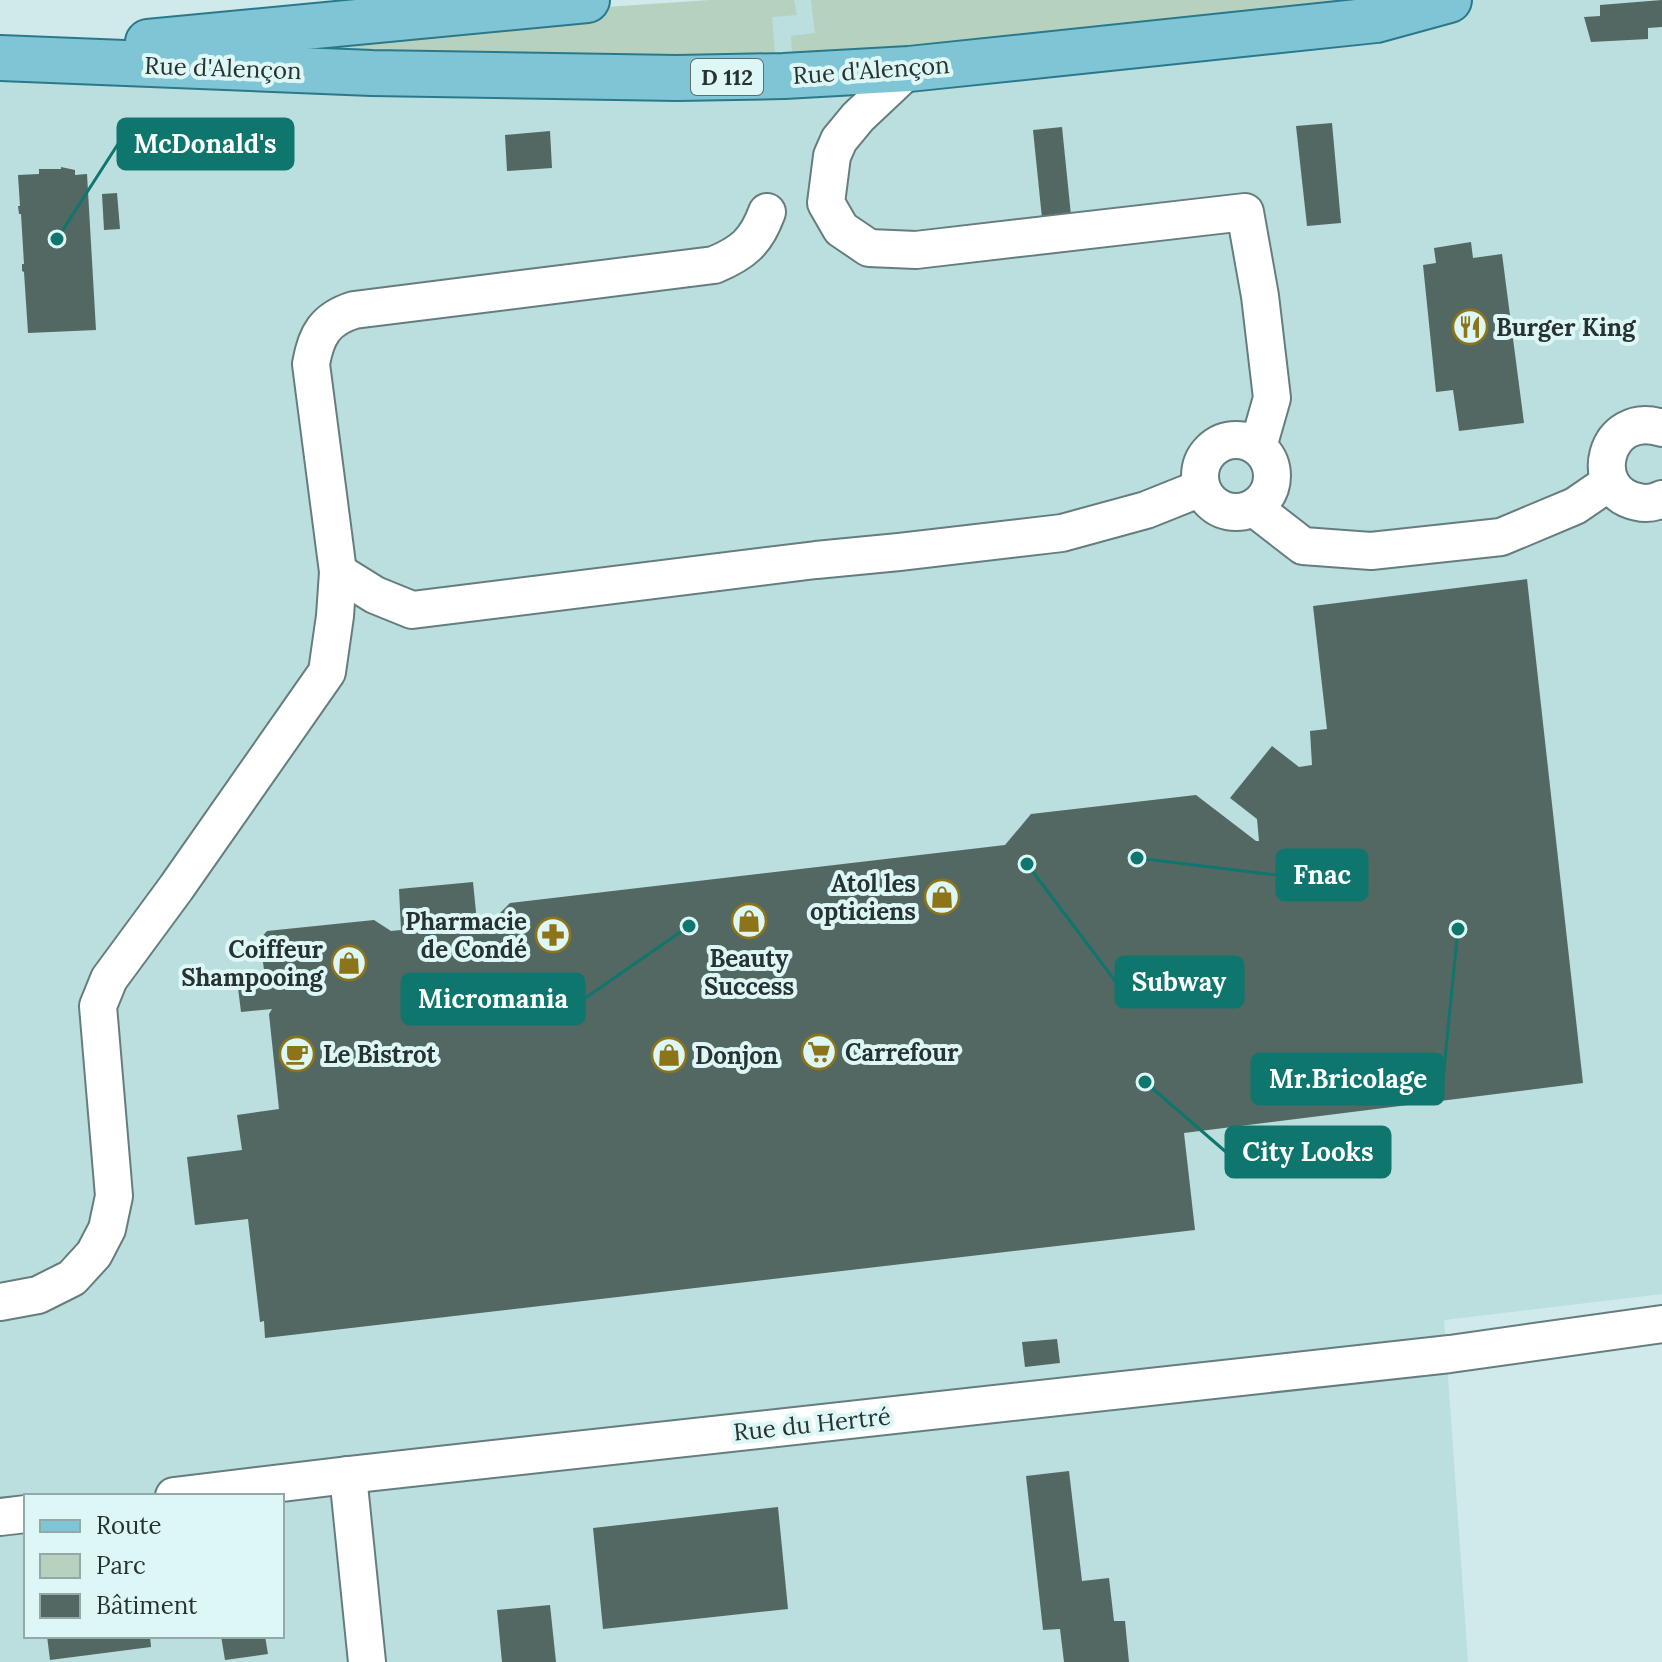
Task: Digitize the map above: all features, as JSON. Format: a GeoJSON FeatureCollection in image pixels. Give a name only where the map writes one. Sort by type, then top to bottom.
{"type":"FeatureCollection","features":[{"type":"Feature","properties":{"kind":"main road","name":"Rue d'Alençon"},"geometry":{"type":"LineString","coordinates":[[0,57],[587,0]]}},
{"type":"Feature","properties":{"kind":"main road","name":"Rue d'Alençon"},"geometry":{"type":"LineString","coordinates":[[0,57],[372,73],[677,78],[784,76],[909,69],[1376,20],[1449,0]]}},
{"type":"Feature","properties":{"kind":"street"},"geometry":{"type":"LineString","coordinates":[[909,69],[858,117],[839,140],[832,156],[826,203],[841,229],[869,248],[916,250],[1245,212],[1260,296],[1272,398],[1258,447]]}},
{"type":"Feature","properties":{"kind":"street"},"geometry":{"type":"LineString","coordinates":[[0,1302],[38,1295],[72,1278],[94,1254],[107,1229],[114,1196],[98,1006],[109,979],[327,672],[338,572],[311,364],[320,332],[342,314],[354,310],[714,265],[735,257],[750,242],[767,212]]}},
{"type":"Feature","properties":{"kind":"street"},"geometry":{"type":"LineString","coordinates":[[1662,428],[1639,425],[1627,429],[1617,436],[1606,458],[1610,482],[1618,493],[1643,503],[1662,499]]}},
{"type":"Feature","properties":{"kind":"street"},"geometry":{"type":"LineString","coordinates":[[1228,441],[1249,442],[1258,447],[1266,454],[1273,473],[1268,494],[1262,502],[1245,512],[1225,511],[1215,506],[1201,488],[1199,476],[1207,454],[1216,445],[1228,441]]}},
{"type":"Feature","properties":{"kind":"street"},"geometry":{"type":"LineString","coordinates":[[1254,508],[1303,546],[1371,551],[1501,537],[1575,506],[1610,482]]}},
{"type":"Feature","properties":{"kind":"street"},"geometry":{"type":"LineString","coordinates":[[338,572],[375,595],[412,610],[802,561],[1062,533],[1146,510],[1201,488]]}},
{"type":"Feature","properties":{"kind":"street","name":"Rue du Hertré"},"geometry":{"type":"LineString","coordinates":[[191,1494],[1450,1354],[1662,1324]]}},
{"type":"Feature","properties":{"kind":"street"},"geometry":{"type":"LineString","coordinates":[[348,1475],[367,1662]]}},
{"type":"Feature","properties":{"kind":"street"},"geometry":{"type":"LineString","coordinates":[[0,1517],[24,1514]]}},
{"type":"Feature","properties":{"kind":"shaded area"},"geometry":{"type":"Polygon","coordinates":[[[796,0],[1662,0],[1662,1294],[1444,1320],[1468,1662],[0,1662],[0,50],[796,0]]]}},
{"type":"Feature","properties":{"kind":"green space"},"geometry":{"type":"Polygon","coordinates":[[[710,0],[794,0],[797,15],[772,17],[775,54],[304,61],[296,32],[517,13],[710,0]]]}},
{"type":"Feature","properties":{"kind":"green space"},"geometry":{"type":"Polygon","coordinates":[[[811,0],[1359,0],[1039,36],[792,55],[791,36],[815,33],[811,0]]]}},
{"type":"Feature","properties":{"kind":"building"},"geometry":{"type":"Polygon","coordinates":[[[1662,0],[1662,27],[1648,28],[1648,39],[1591,42],[1584,17],[1600,16],[1600,5],[1662,0]]]}},
{"type":"Feature","properties":{"kind":"building"},"geometry":{"type":"Polygon","coordinates":[[[1332,123],[1341,223],[1307,226],[1296,126],[1332,123]]]}},
{"type":"Feature","properties":{"kind":"building"},"geometry":{"type":"Polygon","coordinates":[[[1062,127],[1072,225],[1043,228],[1033,130],[1062,127]]]}},
{"type":"Feature","properties":{"kind":"building"},"geometry":{"type":"Polygon","coordinates":[[[550,131],[552,168],[507,171],[505,135],[550,131]]]}},
{"type":"Feature","properties":{"kind":"building"},"geometry":{"type":"Polygon","coordinates":[[[61,167],[75,170],[75,175],[87,174],[96,330],[28,333],[18,175],[39,174],[39,169],[61,167]]]}},
{"type":"Feature","properties":{"kind":"building"},"geometry":{"type":"Polygon","coordinates":[[[117,193],[120,229],[104,230],[102,194],[117,193]]]}},
{"type":"Feature","properties":{"kind":"building","name":"Burger King"},"geometry":{"type":"Polygon","coordinates":[[[1471,242],[1473,258],[1502,254],[1524,423],[1459,431],[1453,390],[1436,392],[1423,265],[1436,263],[1434,248],[1471,242]]]}},
{"type":"Feature","properties":{"kind":"building","name":"Carrefour"},"geometry":{"type":"Polygon","coordinates":[[[1527,579],[1583,1083],[1184,1133],[1195,1230],[265,1338],[264,1321],[260,1322],[248,1219],[195,1225],[187,1157],[242,1150],[237,1115],[279,1109],[269,1014],[272,1009],[241,1012],[237,980],[269,975],[264,970],[260,939],[267,931],[374,920],[391,931],[401,930],[399,889],[473,882],[477,922],[493,920],[510,903],[1005,845],[1031,814],[1196,795],[1259,841],[1257,819],[1230,798],[1272,746],[1299,767],[1312,765],[1310,731],[1327,729],[1313,606],[1527,579]]]}},
{"type":"Feature","properties":{"kind":"building"},"geometry":{"type":"Polygon","coordinates":[[[1057,1339],[1060,1363],[1025,1367],[1022,1342],[1057,1339]]]}},
{"type":"Feature","properties":{"kind":"building"},"geometry":{"type":"Polygon","coordinates":[[[1069,1471],[1082,1581],[1109,1578],[1114,1621],[1125,1621],[1129,1662],[1064,1662],[1060,1629],[1043,1630],[1026,1476],[1069,1471]]]}},
{"type":"Feature","properties":{"kind":"building"},"geometry":{"type":"Polygon","coordinates":[[[778,1507],[788,1609],[603,1629],[593,1528],[778,1507]]]}},
{"type":"Feature","properties":{"kind":"building"},"geometry":{"type":"Polygon","coordinates":[[[550,1605],[556,1662],[502,1662],[497,1610],[550,1605]]]}},
{"type":"Feature","properties":{"kind":"building"},"geometry":{"type":"Polygon","coordinates":[[[47,1638],[150,1638],[151,1647],[50,1660],[47,1638]]]}},
{"type":"Feature","properties":{"kind":"building"},"geometry":{"type":"Polygon","coordinates":[[[221,1638],[265,1638],[268,1654],[225,1660],[221,1638]]]}},
{"type":"Feature","properties":{"kind":"place","name":"McDonald's"},"geometry":{"type":"Point","coordinates":[57,239]}},
{"type":"Feature","properties":{"kind":"place","name":"Burger King"},"geometry":{"type":"Point","coordinates":[1470,327]}},
{"type":"Feature","properties":{"kind":"place","name":"Fnac"},"geometry":{"type":"Point","coordinates":[1137,858]}},
{"type":"Feature","properties":{"kind":"place","name":"Subway"},"geometry":{"type":"Point","coordinates":[1027,864]}},
{"type":"Feature","properties":{"kind":"place","name":"Atol les opticiens"},"geometry":{"type":"Point","coordinates":[942,897]}},
{"type":"Feature","properties":{"kind":"place","name":"Beauty Success"},"geometry":{"type":"Point","coordinates":[749,921]}},
{"type":"Feature","properties":{"kind":"place","name":"Micromania"},"geometry":{"type":"Point","coordinates":[689,926]}},
{"type":"Feature","properties":{"kind":"place","name":"Mr.Bricolage"},"geometry":{"type":"Point","coordinates":[1458,929]}},
{"type":"Feature","properties":{"kind":"place","name":"Pharmacie de Condé"},"geometry":{"type":"Point","coordinates":[553,935]}},
{"type":"Feature","properties":{"kind":"place","name":"Coiffeur Shampooing"},"geometry":{"type":"Point","coordinates":[349,963]}},
{"type":"Feature","properties":{"kind":"place","name":"Carrefour"},"geometry":{"type":"Point","coordinates":[819,1052]}},
{"type":"Feature","properties":{"kind":"place","name":"Le Bistrot"},"geometry":{"type":"Point","coordinates":[297,1054]}},
{"type":"Feature","properties":{"kind":"place","name":"Donjon"},"geometry":{"type":"Point","coordinates":[669,1055]}},
{"type":"Feature","properties":{"kind":"place","name":"City Looks"},"geometry":{"type":"Point","coordinates":[1145,1082]}}]}
